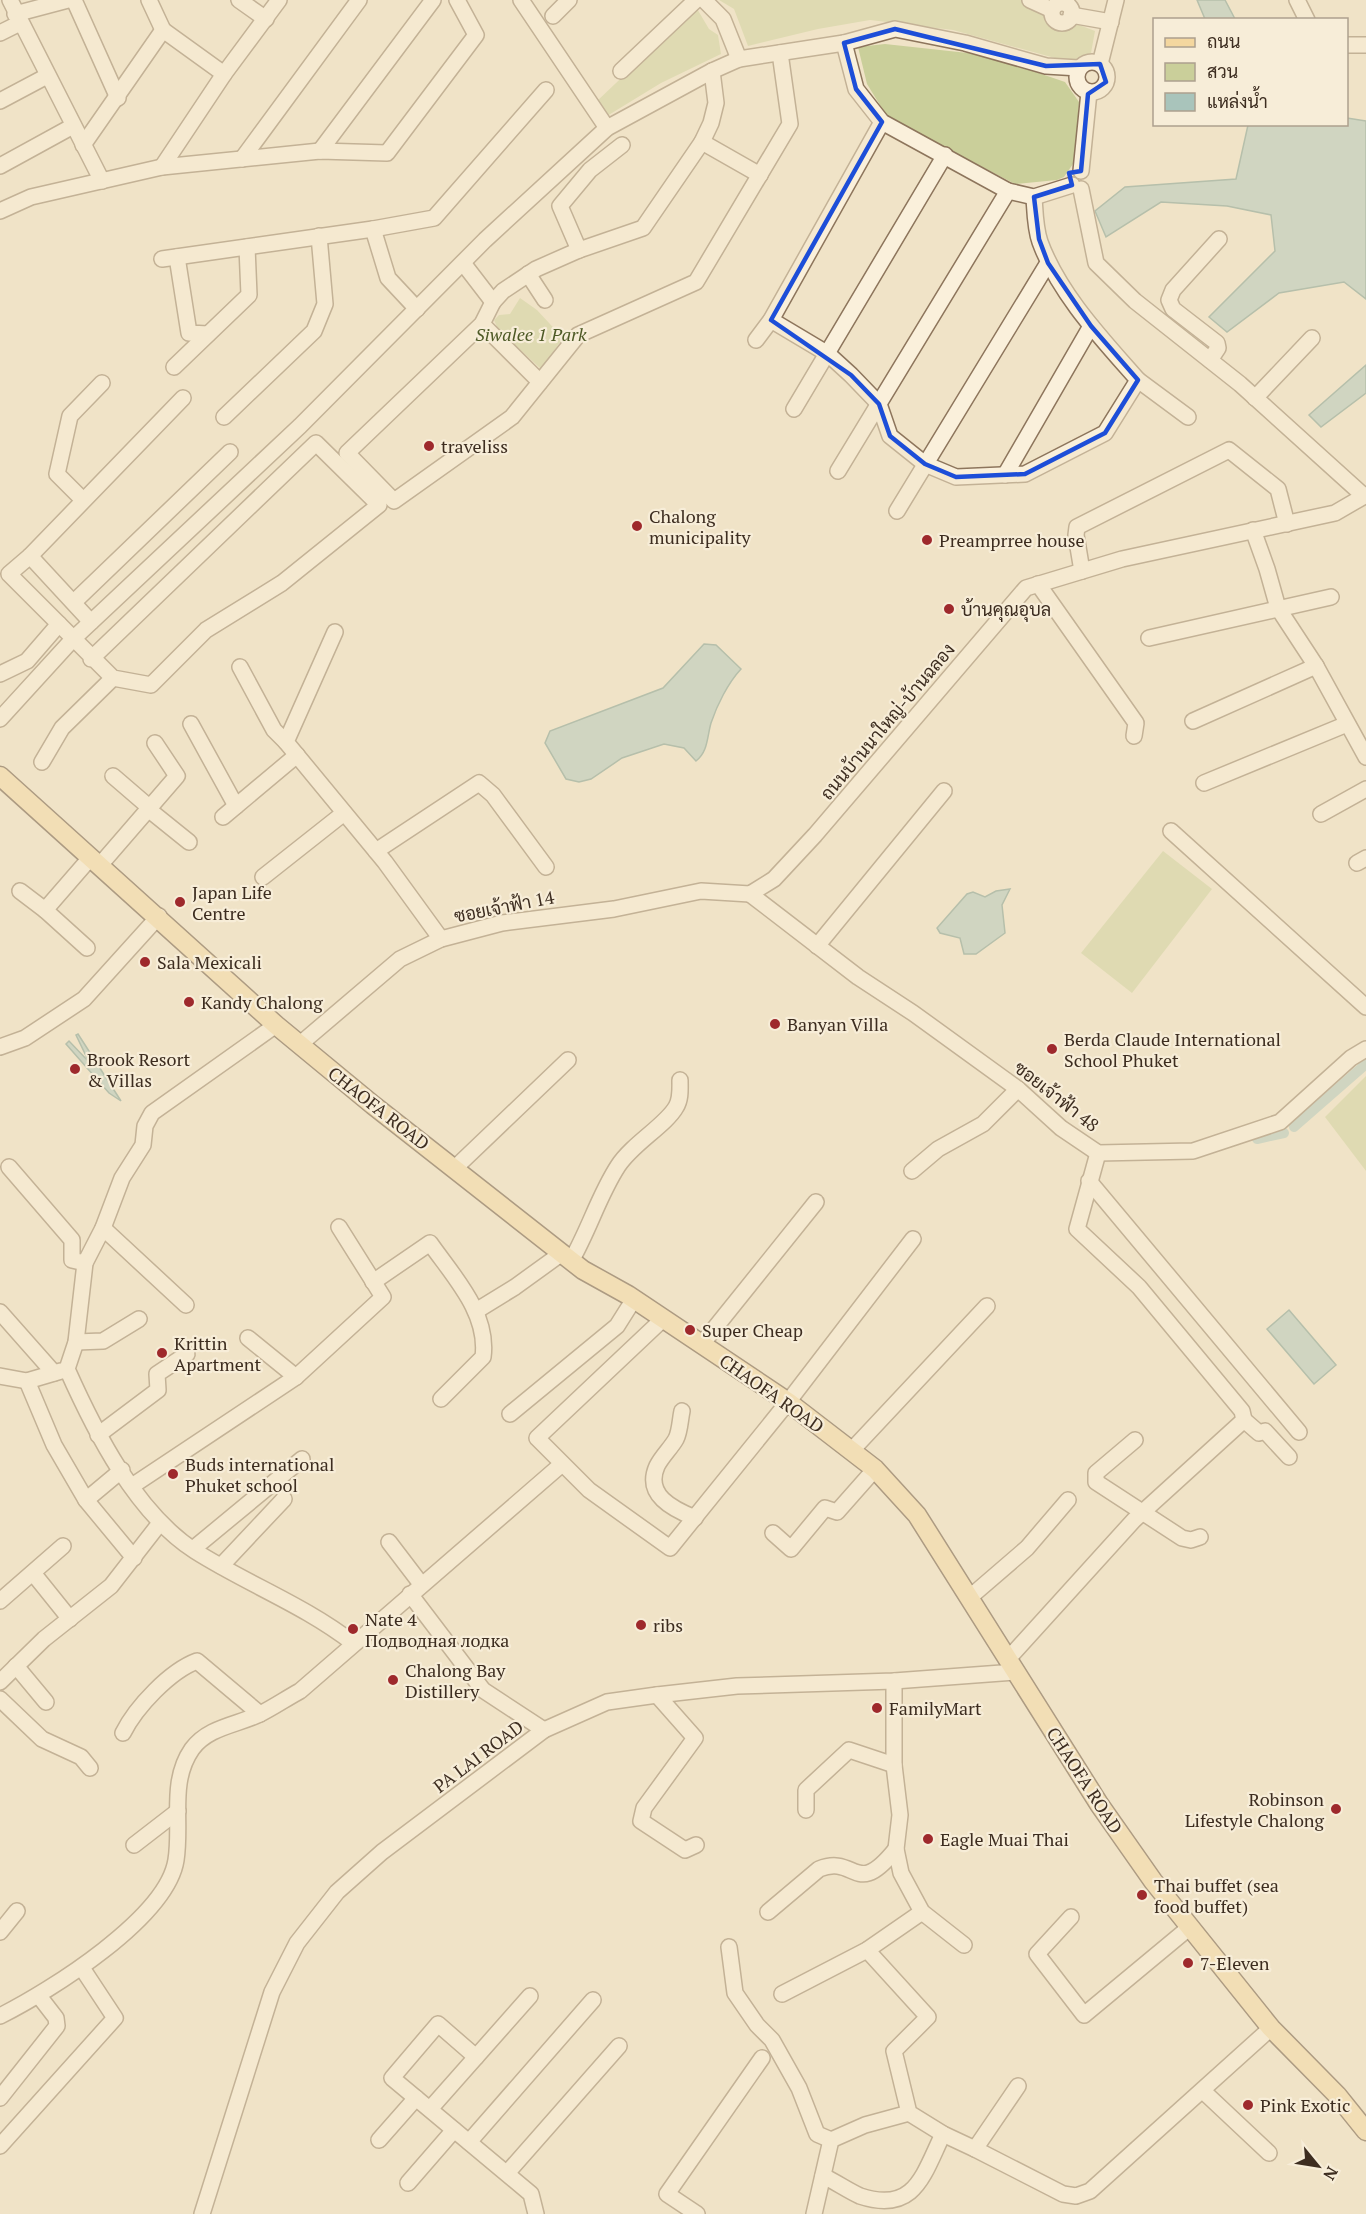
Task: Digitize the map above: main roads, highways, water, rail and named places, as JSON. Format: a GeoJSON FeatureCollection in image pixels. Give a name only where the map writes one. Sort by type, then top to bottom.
{"type":"FeatureCollection","features":[{"type":"Feature","properties":{"kind":"main road","name":"CHAOFA ROAD"},"geometry":{"type":"LineString","coordinates":[[0,776],[159,916],[299,1045],[566,1257],[634,1299],[788,1402],[875,1469],[917,1515],[1099,1804],[1190,1927],[1271,2028],[1337,2095],[1366,2131]]}},
{"type":"Feature","properties":{"kind":"water"},"geometry":{"type":"Polygon","coordinates":[[[1197,0],[1225,0],[1234,18],[1205,18],[1197,0]]]}},
{"type":"Feature","properties":{"kind":"water"},"geometry":{"type":"Polygon","coordinates":[[[1348,118],[1366,121],[1366,299],[1344,282],[1279,293],[1227,332],[1209,317],[1275,251],[1271,215],[1227,206],[1161,202],[1106,237],[1095,211],[1125,187],[1236,179],[1248,126],[1348,126],[1348,118]]]}},
{"type":"Feature","properties":{"kind":"water"},"geometry":{"type":"Polygon","coordinates":[[[1366,365],[1366,393],[1321,427],[1309,415],[1366,365]]]}},
{"type":"Feature","properties":{"kind":"water"},"geometry":{"type":"Polygon","coordinates":[[[704,644],[716,645],[741,669],[720,702],[711,723],[705,749],[696,761],[684,748],[664,744],[622,758],[591,779],[579,782],[566,779],[545,743],[550,731],[663,688],[704,644]]]}},
{"type":"Feature","properties":{"kind":"water"},"geometry":{"type":"Polygon","coordinates":[[[1010,889],[1002,905],[1005,933],[976,954],[964,954],[960,938],[940,933],[937,928],[967,894],[973,892],[985,897],[996,891],[1010,889]]]}},
{"type":"Feature","properties":{"kind":"water"},"geometry":{"type":"Polygon","coordinates":[[[78,1034],[121,1101],[109,1093],[66,1044],[69,1041],[89,1062],[76,1035],[78,1034]]]}},
{"type":"Feature","properties":{"kind":"water"},"geometry":{"type":"Polygon","coordinates":[[[1289,1310],[1336,1365],[1314,1384],[1267,1329],[1289,1310]]]}},
{"type":"Feature","properties":{"kind":"waterway"},"geometry":{"type":"LineString","coordinates":[[1294,1127],[1366,1064]]}},
{"type":"Feature","properties":{"kind":"waterway"},"geometry":{"type":"LineString","coordinates":[[1257,1139],[1284,1133]]}},
{"type":"Feature","properties":{"kind":"place","name":"traveliss"},"geometry":{"type":"Point","coordinates":[429,446]}},
{"type":"Feature","properties":{"kind":"place","name":"Chalong municipality"},"geometry":{"type":"Point","coordinates":[637,526]}},
{"type":"Feature","properties":{"kind":"place","name":"Preamprree house"},"geometry":{"type":"Point","coordinates":[927,540]}},
{"type":"Feature","properties":{"kind":"place","name":"บ้านคุณอุบล"},"geometry":{"type":"Point","coordinates":[949,609]}},
{"type":"Feature","properties":{"kind":"place","name":"Japan Life Centre"},"geometry":{"type":"Point","coordinates":[180,902]}},
{"type":"Feature","properties":{"kind":"place","name":"Sala Mexicali"},"geometry":{"type":"Point","coordinates":[145,962]}},
{"type":"Feature","properties":{"kind":"place","name":"Kandy Chalong"},"geometry":{"type":"Point","coordinates":[189,1002]}},
{"type":"Feature","properties":{"kind":"place","name":"Banyan Villa"},"geometry":{"type":"Point","coordinates":[775,1024]}},
{"type":"Feature","properties":{"kind":"place","name":"Berda Claude International School Phuket"},"geometry":{"type":"Point","coordinates":[1052,1049]}},
{"type":"Feature","properties":{"kind":"place","name":"Brook Resort & Villas"},"geometry":{"type":"Point","coordinates":[75,1069]}},
{"type":"Feature","properties":{"kind":"place","name":"Super Cheap"},"geometry":{"type":"Point","coordinates":[690,1330]}},
{"type":"Feature","properties":{"kind":"place","name":"Krittin Apartment"},"geometry":{"type":"Point","coordinates":[162,1353]}},
{"type":"Feature","properties":{"kind":"place","name":"Buds international Phuket school"},"geometry":{"type":"Point","coordinates":[173,1474]}},
{"type":"Feature","properties":{"kind":"place","name":"ribs"},"geometry":{"type":"Point","coordinates":[641,1625]}},
{"type":"Feature","properties":{"kind":"place","name":"Nate 4 Подводная лодка"},"geometry":{"type":"Point","coordinates":[353,1629]}},
{"type":"Feature","properties":{"kind":"place","name":"Chalong Bay Distillery"},"geometry":{"type":"Point","coordinates":[393,1680]}},
{"type":"Feature","properties":{"kind":"place","name":"FamilyMart"},"geometry":{"type":"Point","coordinates":[877,1708]}},
{"type":"Feature","properties":{"kind":"place","name":"Robinson Lifestyle Chalong"},"geometry":{"type":"Point","coordinates":[1336,1809]}},
{"type":"Feature","properties":{"kind":"place","name":"Eagle Muai Thai"},"geometry":{"type":"Point","coordinates":[928,1839]}},
{"type":"Feature","properties":{"kind":"place","name":"Thai buffet (sea food buffet)"},"geometry":{"type":"Point","coordinates":[1142,1895]}},
{"type":"Feature","properties":{"kind":"place","name":"7-Eleven"},"geometry":{"type":"Point","coordinates":[1188,1963]}},
{"type":"Feature","properties":{"kind":"place","name":"Pink Exotic"},"geometry":{"type":"Point","coordinates":[1248,2105]}},
{"type":"Feature","properties":{"kind":"park label","name":"Siwalee 1 Park"},"geometry":{"type":"Point","coordinates":[531,334]}}]}
